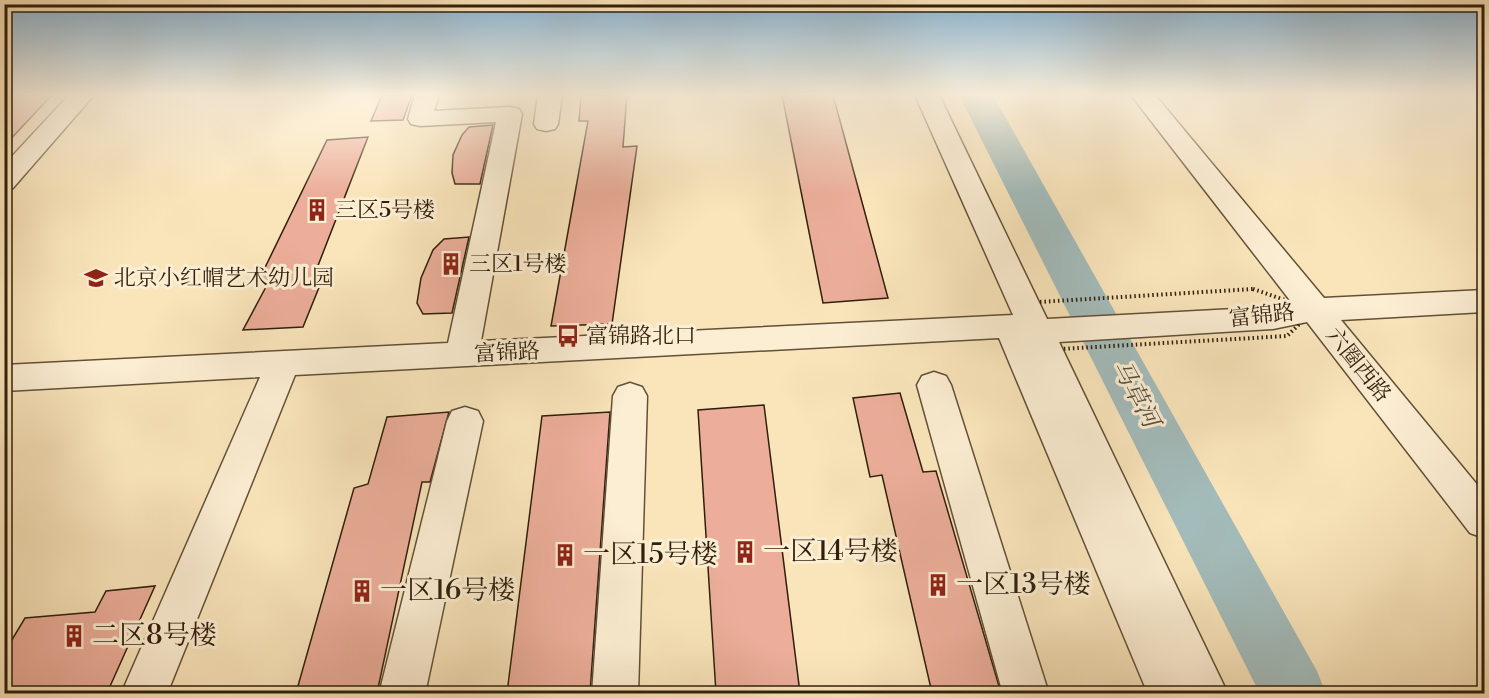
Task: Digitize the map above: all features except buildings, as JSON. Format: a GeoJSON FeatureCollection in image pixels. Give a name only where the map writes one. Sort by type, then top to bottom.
{"type":"FeatureCollection","features":[{"type":"Feature","properties":{"kind":"street"},"geometry":{"type":"LineString","coordinates":[[4,182],[53,128]]}},
{"type":"Feature","properties":{"kind":"street"},"geometry":{"type":"LineString","coordinates":[[462,355],[507,128]]}},
{"type":"Feature","properties":{"kind":"street"},"geometry":{"type":"LineString","coordinates":[[942,128],[1012,279],[1035,320],[1205,693]]}},
{"type":"Feature","properties":{"kind":"street","name":"六圈西路"},"geometry":{"type":"LineString","coordinates":[[1169,128],[1485,521]]}},
{"type":"Feature","properties":{"kind":"street","name":"富锦路"},"geometry":{"type":"LineString","coordinates":[[4,378],[462,355],[1035,320],[1124,310],[1273,318],[1314,310],[1485,301]]}},
{"type":"Feature","properties":{"kind":"street"},"geometry":{"type":"LineString","coordinates":[[1035,320],[1171,693]]}},
{"type":"Feature","properties":{"kind":"street"},"geometry":{"type":"LineString","coordinates":[[144,693],[282,364]]}},
{"type":"Feature","properties":{"kind":"street"},"geometry":{"type":"LineString","coordinates":[[933,385],[1026,693]]}},
{"type":"Feature","properties":{"kind":"street"},"geometry":{"type":"LineString","coordinates":[[615,693],[630,396]]}},
{"type":"Feature","properties":{"kind":"street"},"geometry":{"type":"LineString","coordinates":[[402,693],[465,421]]}},
{"type":"Feature","properties":{"kind":"path"},"geometry":{"type":"LineString","coordinates":[[1035,320],[1124,310]]}},
{"type":"Feature","properties":{"kind":"waterway","name":"马草河"},"geometry":{"type":"LineString","coordinates":[[993,128],[1294,694]]}},
{"type":"Feature","properties":{"kind":"place","name":"三区5号楼"},"geometry":{"type":"Point","coordinates":[317,210]}},
{"type":"Feature","properties":{"kind":"place","name":"三区1号楼"},"geometry":{"type":"Point","coordinates":[451,264]}},
{"type":"Feature","properties":{"kind":"place","name":"北京小红帽艺术幼儿园"},"geometry":{"type":"Point","coordinates":[96,278]}},
{"type":"Feature","properties":{"kind":"place","name":"富锦路北口"},"geometry":{"type":"Point","coordinates":[568,336]}},
{"type":"Feature","properties":{"kind":"place","name":"一区14号楼"},"geometry":{"type":"Point","coordinates":[745,552]}},
{"type":"Feature","properties":{"kind":"place","name":"一区15号楼"},"geometry":{"type":"Point","coordinates":[565,555]}},
{"type":"Feature","properties":{"kind":"place","name":"一区13号楼"},"geometry":{"type":"Point","coordinates":[938,585]}},
{"type":"Feature","properties":{"kind":"place","name":"一区16号楼"},"geometry":{"type":"Point","coordinates":[362,591]}},
{"type":"Feature","properties":{"kind":"place","name":"二区8号楼"},"geometry":{"type":"Point","coordinates":[74,636]}}]}
